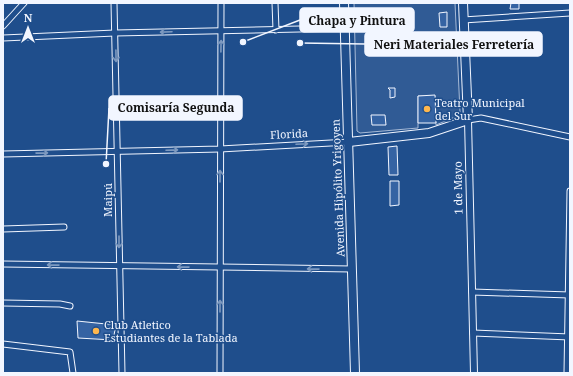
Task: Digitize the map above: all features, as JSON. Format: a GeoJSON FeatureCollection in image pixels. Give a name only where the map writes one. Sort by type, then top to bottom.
{"type":"FeatureCollection","features":[{"type":"Feature","properties":{"kind":"main road","name":"Avenida Hipólito Yrigoyen"},"geometry":{"type":"LineString","coordinates":[[344,3],[355,373]]}},
{"type":"Feature","properties":{"kind":"main road","name":"1 de Mayo"},"geometry":{"type":"LineString","coordinates":[[463,3],[468,120]]}},
{"type":"Feature","properties":{"kind":"main road","name":"Florida"},"geometry":{"type":"LineString","coordinates":[[349,142],[429,133],[468,120]]}},
{"type":"Feature","properties":{"kind":"street"},"geometry":{"type":"LineString","coordinates":[[3,26],[24,3]]}},
{"type":"Feature","properties":{"kind":"street","name":"Maipú"},"geometry":{"type":"LineString","coordinates":[[114,3],[122,373]]}},
{"type":"Feature","properties":{"kind":"street"},"geometry":{"type":"LineString","coordinates":[[220,373],[219,268],[221,3]]}},
{"type":"Feature","properties":{"kind":"street"},"geometry":{"type":"LineString","coordinates":[[275,3],[276,30]]}},
{"type":"Feature","properties":{"kind":"street"},"geometry":{"type":"LineString","coordinates":[[463,20],[570,13]]}},
{"type":"Feature","properties":{"kind":"street"},"geometry":{"type":"LineString","coordinates":[[3,38],[115,33],[345,28]]}},
{"type":"Feature","properties":{"kind":"street","name":"Florida"},"geometry":{"type":"LineString","coordinates":[[468,120],[481,118],[570,137]]}},
{"type":"Feature","properties":{"kind":"street","name":"1 de Mayo"},"geometry":{"type":"LineString","coordinates":[[468,120],[474,373]]}},
{"type":"Feature","properties":{"kind":"street","name":"Florida"},"geometry":{"type":"LineString","coordinates":[[3,154],[220,149],[349,142]]}},
{"type":"Feature","properties":{"kind":"street"},"geometry":{"type":"LineString","coordinates":[[567,373],[569,337],[570,191]]}},
{"type":"Feature","properties":{"kind":"street"},"geometry":{"type":"LineString","coordinates":[[3,228],[64,227]]}},
{"type":"Feature","properties":{"kind":"street"},"geometry":{"type":"LineString","coordinates":[[3,264],[352,269]]}},
{"type":"Feature","properties":{"kind":"street"},"geometry":{"type":"LineString","coordinates":[[472,292],[569,295]]}},
{"type":"Feature","properties":{"kind":"street"},"geometry":{"type":"LineString","coordinates":[[3,302],[60,304],[70,306]]}},
{"type":"Feature","properties":{"kind":"street"},"geometry":{"type":"LineString","coordinates":[[473,333],[569,337]]}},
{"type":"Feature","properties":{"kind":"street"},"geometry":{"type":"LineString","coordinates":[[3,344],[70,352],[73,373]]}},
{"type":"Feature","properties":{"kind":"shaded area"},"geometry":{"type":"Polygon","coordinates":[[[354,3],[455,3],[460,112],[457,116],[436,125],[435,96],[418,96],[418,128],[360,133],[357,131],[354,3]]]}},
{"type":"Feature","properties":{"kind":"building"},"geometry":{"type":"Polygon","coordinates":[[[511,3],[519,3],[519,9],[510,9],[511,3]]]}},
{"type":"Feature","properties":{"kind":"building"},"geometry":{"type":"Polygon","coordinates":[[[447,12],[447,27],[440,27],[439,13],[447,12]]]}},
{"type":"Feature","properties":{"kind":"building"},"geometry":{"type":"Polygon","coordinates":[[[388,88],[395,88],[395,97],[390,98],[390,90],[388,88]]]}},
{"type":"Feature","properties":{"kind":"building","name":"Teatro Municipal del Sur"},"geometry":{"type":"Polygon","coordinates":[[[435,95],[436,123],[418,123],[418,96],[435,95]]]}},
{"type":"Feature","properties":{"kind":"building"},"geometry":{"type":"Polygon","coordinates":[[[371,115],[385,115],[386,125],[372,125],[371,115]]]}},
{"type":"Feature","properties":{"kind":"building"},"geometry":{"type":"Polygon","coordinates":[[[397,146],[398,175],[389,175],[388,147],[397,146]]]}},
{"type":"Feature","properties":{"kind":"building"},"geometry":{"type":"Polygon","coordinates":[[[390,181],[399,181],[399,205],[390,206],[390,181]]]}},
{"type":"Feature","properties":{"kind":"building","name":"Club Atletico Estudiantes de la Tablada"},"geometry":{"type":"Polygon","coordinates":[[[77,321],[116,325],[113,340],[78,338],[77,321]]]}},
{"type":"Feature","properties":{"kind":"place","name":"Chapa y Pintura"},"geometry":{"type":"Point","coordinates":[243,42]}},
{"type":"Feature","properties":{"kind":"place","name":"Neri Materiales Ferretería"},"geometry":{"type":"Point","coordinates":[300,43]}},
{"type":"Feature","properties":{"kind":"place","name":"Teatro Municipal del Sur"},"geometry":{"type":"Point","coordinates":[427,109]}},
{"type":"Feature","properties":{"kind":"place","name":"Comisaría Segunda"},"geometry":{"type":"Point","coordinates":[106,164]}},
{"type":"Feature","properties":{"kind":"place","name":"Club Atletico Estudiantes de la Tablada"},"geometry":{"type":"Point","coordinates":[96,331]}}]}
